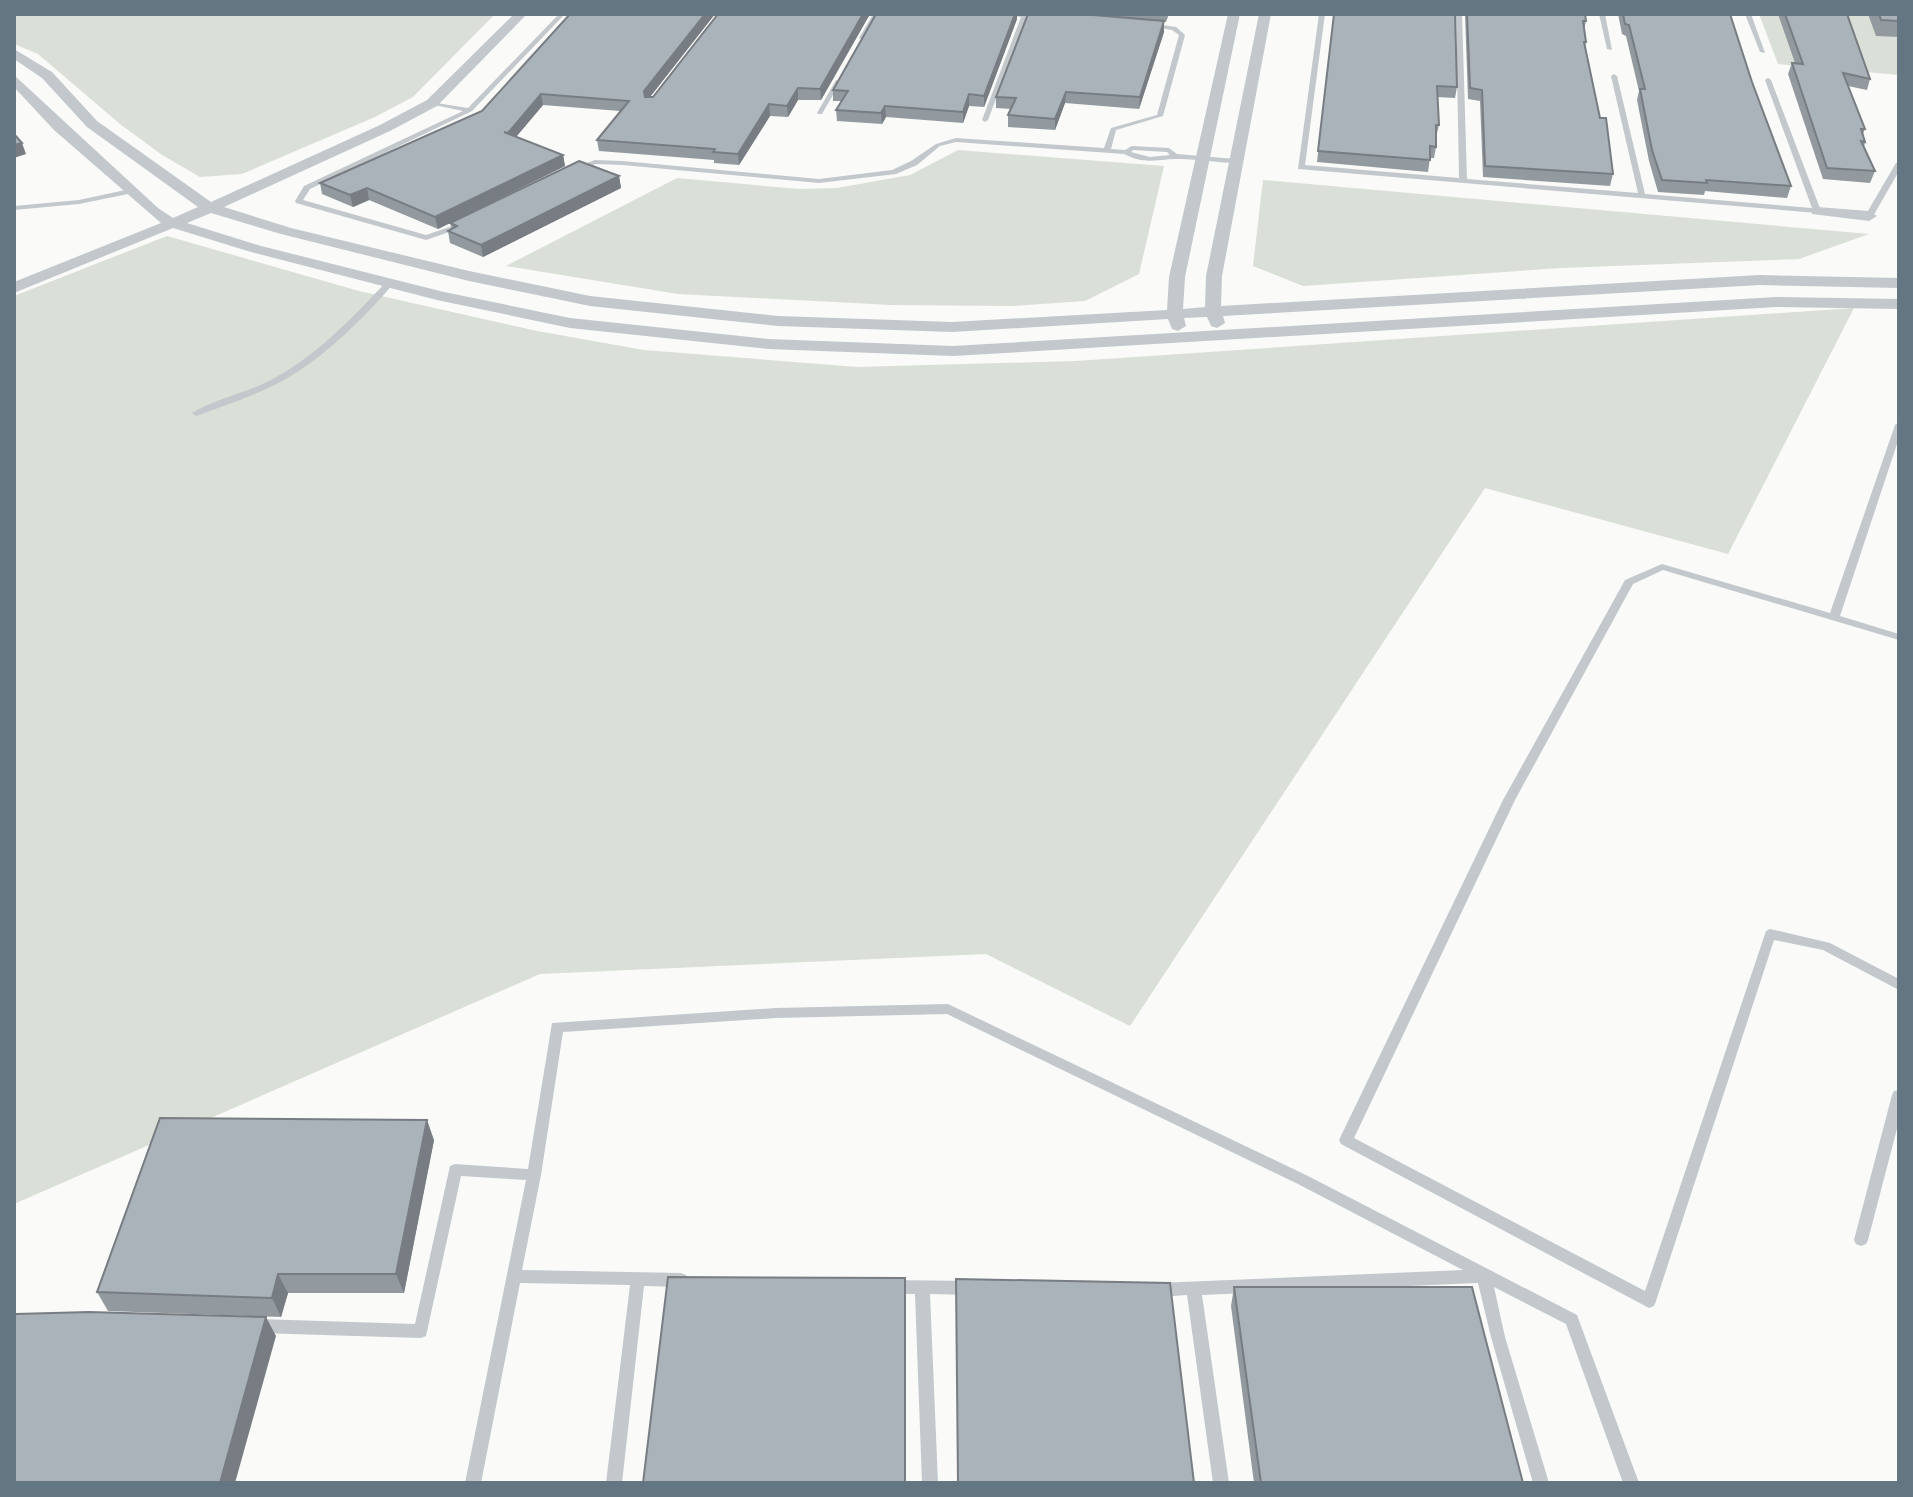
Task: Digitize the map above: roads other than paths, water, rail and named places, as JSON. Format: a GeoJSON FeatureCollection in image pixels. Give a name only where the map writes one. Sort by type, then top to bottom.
{"type":"FeatureCollection","features":[{"type":"Feature","properties":{"kind":"street"},"geometry":{"type":"LineString","coordinates":[[14,288],[210,208],[385,128],[432,103],[521,14]]}},
{"type":"Feature","properties":{"kind":"street"},"geometry":{"type":"LineString","coordinates":[[1181,337],[1175,315],[1177,277],[1234,14]]}},
{"type":"Feature","properties":{"kind":"street"},"geometry":{"type":"LineString","coordinates":[[1220,335],[1213,312],[1214,276],[1265,14]]}},
{"type":"Feature","properties":{"kind":"street"},"geometry":{"type":"LineString","coordinates":[[14,53],[47,75],[92,124],[186,194],[210,208],[286,231],[469,276],[590,301],[778,321],[952,327],[1760,280],[1899,283]]}},
{"type":"Feature","properties":{"kind":"street"},"geometry":{"type":"LineString","coordinates":[[14,79],[59,127],[171,223],[390,283],[570,323],[768,344],[953,351],[1776,302],[1899,304]]}},
{"type":"Feature","properties":{"kind":"street"},"geometry":{"type":"LineString","coordinates":[[1817,211],[1869,216]]}},
{"type":"Feature","properties":{"kind":"lane"},"geometry":{"type":"LineString","coordinates":[[469,221],[426,238],[299,201],[307,188],[470,110],[562,14]]}},
{"type":"Feature","properties":{"kind":"lane"},"geometry":{"type":"LineString","coordinates":[[855,51],[876,14]]}},
{"type":"Feature","properties":{"kind":"lane"},"geometry":{"type":"LineString","coordinates":[[1006,14],[1056,18]]}},
{"type":"Feature","properties":{"kind":"lane"},"geometry":{"type":"LineString","coordinates":[[1322,14],[1301,167],[1817,211],[1768,80]]}},
{"type":"Feature","properties":{"kind":"lane"},"geometry":{"type":"LineString","coordinates":[[1459,14],[1463,181]]}},
{"type":"Feature","properties":{"kind":"lane"},"geometry":{"type":"LineString","coordinates":[[1602,14],[1610,49]]}},
{"type":"Feature","properties":{"kind":"lane"},"geometry":{"type":"LineString","coordinates":[[1748,14],[1763,52]]}},
{"type":"Feature","properties":{"kind":"lane"},"geometry":{"type":"LineString","coordinates":[[985,120],[1025,15]]}},
{"type":"Feature","properties":{"kind":"lane"},"geometry":{"type":"LineString","coordinates":[[1107,151],[1113,129],[1160,116],[1182,35],[1174,28],[1147,24]]}},
{"type":"Feature","properties":{"kind":"lane"},"geometry":{"type":"LineString","coordinates":[[820,113],[841,76]]}},
{"type":"Feature","properties":{"kind":"lane"},"geometry":{"type":"LineString","coordinates":[[1614,76],[1642,196]]}},
{"type":"Feature","properties":{"kind":"lane"},"geometry":{"type":"LineString","coordinates":[[432,103],[470,110]]}},
{"type":"Feature","properties":{"kind":"lane"},"geometry":{"type":"LineString","coordinates":[[565,173],[586,164],[606,162],[819,181],[893,172],[914,163],[938,145],[956,140],[1126,152],[1131,156],[1235,161]]}},
{"type":"Feature","properties":{"kind":"lane"},"geometry":{"type":"LineString","coordinates":[[1869,216],[1899,165]]}},
{"type":"Feature","properties":{"kind":"lane"},"geometry":{"type":"LineString","coordinates":[[14,208],[79,202],[130,191]]}},
{"type":"Feature","properties":{"kind":"lane"},"geometry":{"type":"LineString","coordinates":[[196,413],[291,372],[336,338],[390,283]]}},
{"type":"Feature","properties":{"kind":"lane"},"geometry":{"type":"LineString","coordinates":[[1834,618],[1899,425]]}},
{"type":"Feature","properties":{"kind":"lane"},"geometry":{"type":"LineString","coordinates":[[1899,637],[1662,567],[1629,582],[1509,800],[1346,1140],[1649,1301],[1770,934],[1826,946],[1899,985]]}},
{"type":"Feature","properties":{"kind":"lane"},"geometry":{"type":"LineString","coordinates":[[473,1483],[534,1175],[557,1027],[776,1013],[948,1009],[1303,1180],[1572,1320],[1631,1483]]}},
{"type":"Feature","properties":{"kind":"lane"},"geometry":{"type":"LineString","coordinates":[[1861,1240],[1895,1121],[1899,1095]]}},
{"type":"Feature","properties":{"kind":"lane"},"geometry":{"type":"LineString","coordinates":[[249,1325],[421,1331],[455,1170],[534,1175]]}},
{"type":"Feature","properties":{"kind":"lane"},"geometry":{"type":"LineString","coordinates":[[513,1276],[701,1281]]}},
{"type":"Feature","properties":{"kind":"lane"},"geometry":{"type":"LineString","coordinates":[[1146,1290],[1484,1276]]}},
{"type":"Feature","properties":{"kind":"lane"},"geometry":{"type":"LineString","coordinates":[[1484,1276],[1498,1337],[1541,1483]]}},
{"type":"Feature","properties":{"kind":"lane"},"geometry":{"type":"LineString","coordinates":[[614,1483],[638,1279]]}},
{"type":"Feature","properties":{"kind":"lane"},"geometry":{"type":"LineString","coordinates":[[875,1286],[986,1288]]}},
{"type":"Feature","properties":{"kind":"lane"},"geometry":{"type":"LineString","coordinates":[[922,1288],[930,1483]]}},
{"type":"Feature","properties":{"kind":"lane"},"geometry":{"type":"LineString","coordinates":[[1194,1290],[1221,1483]]}}]}
